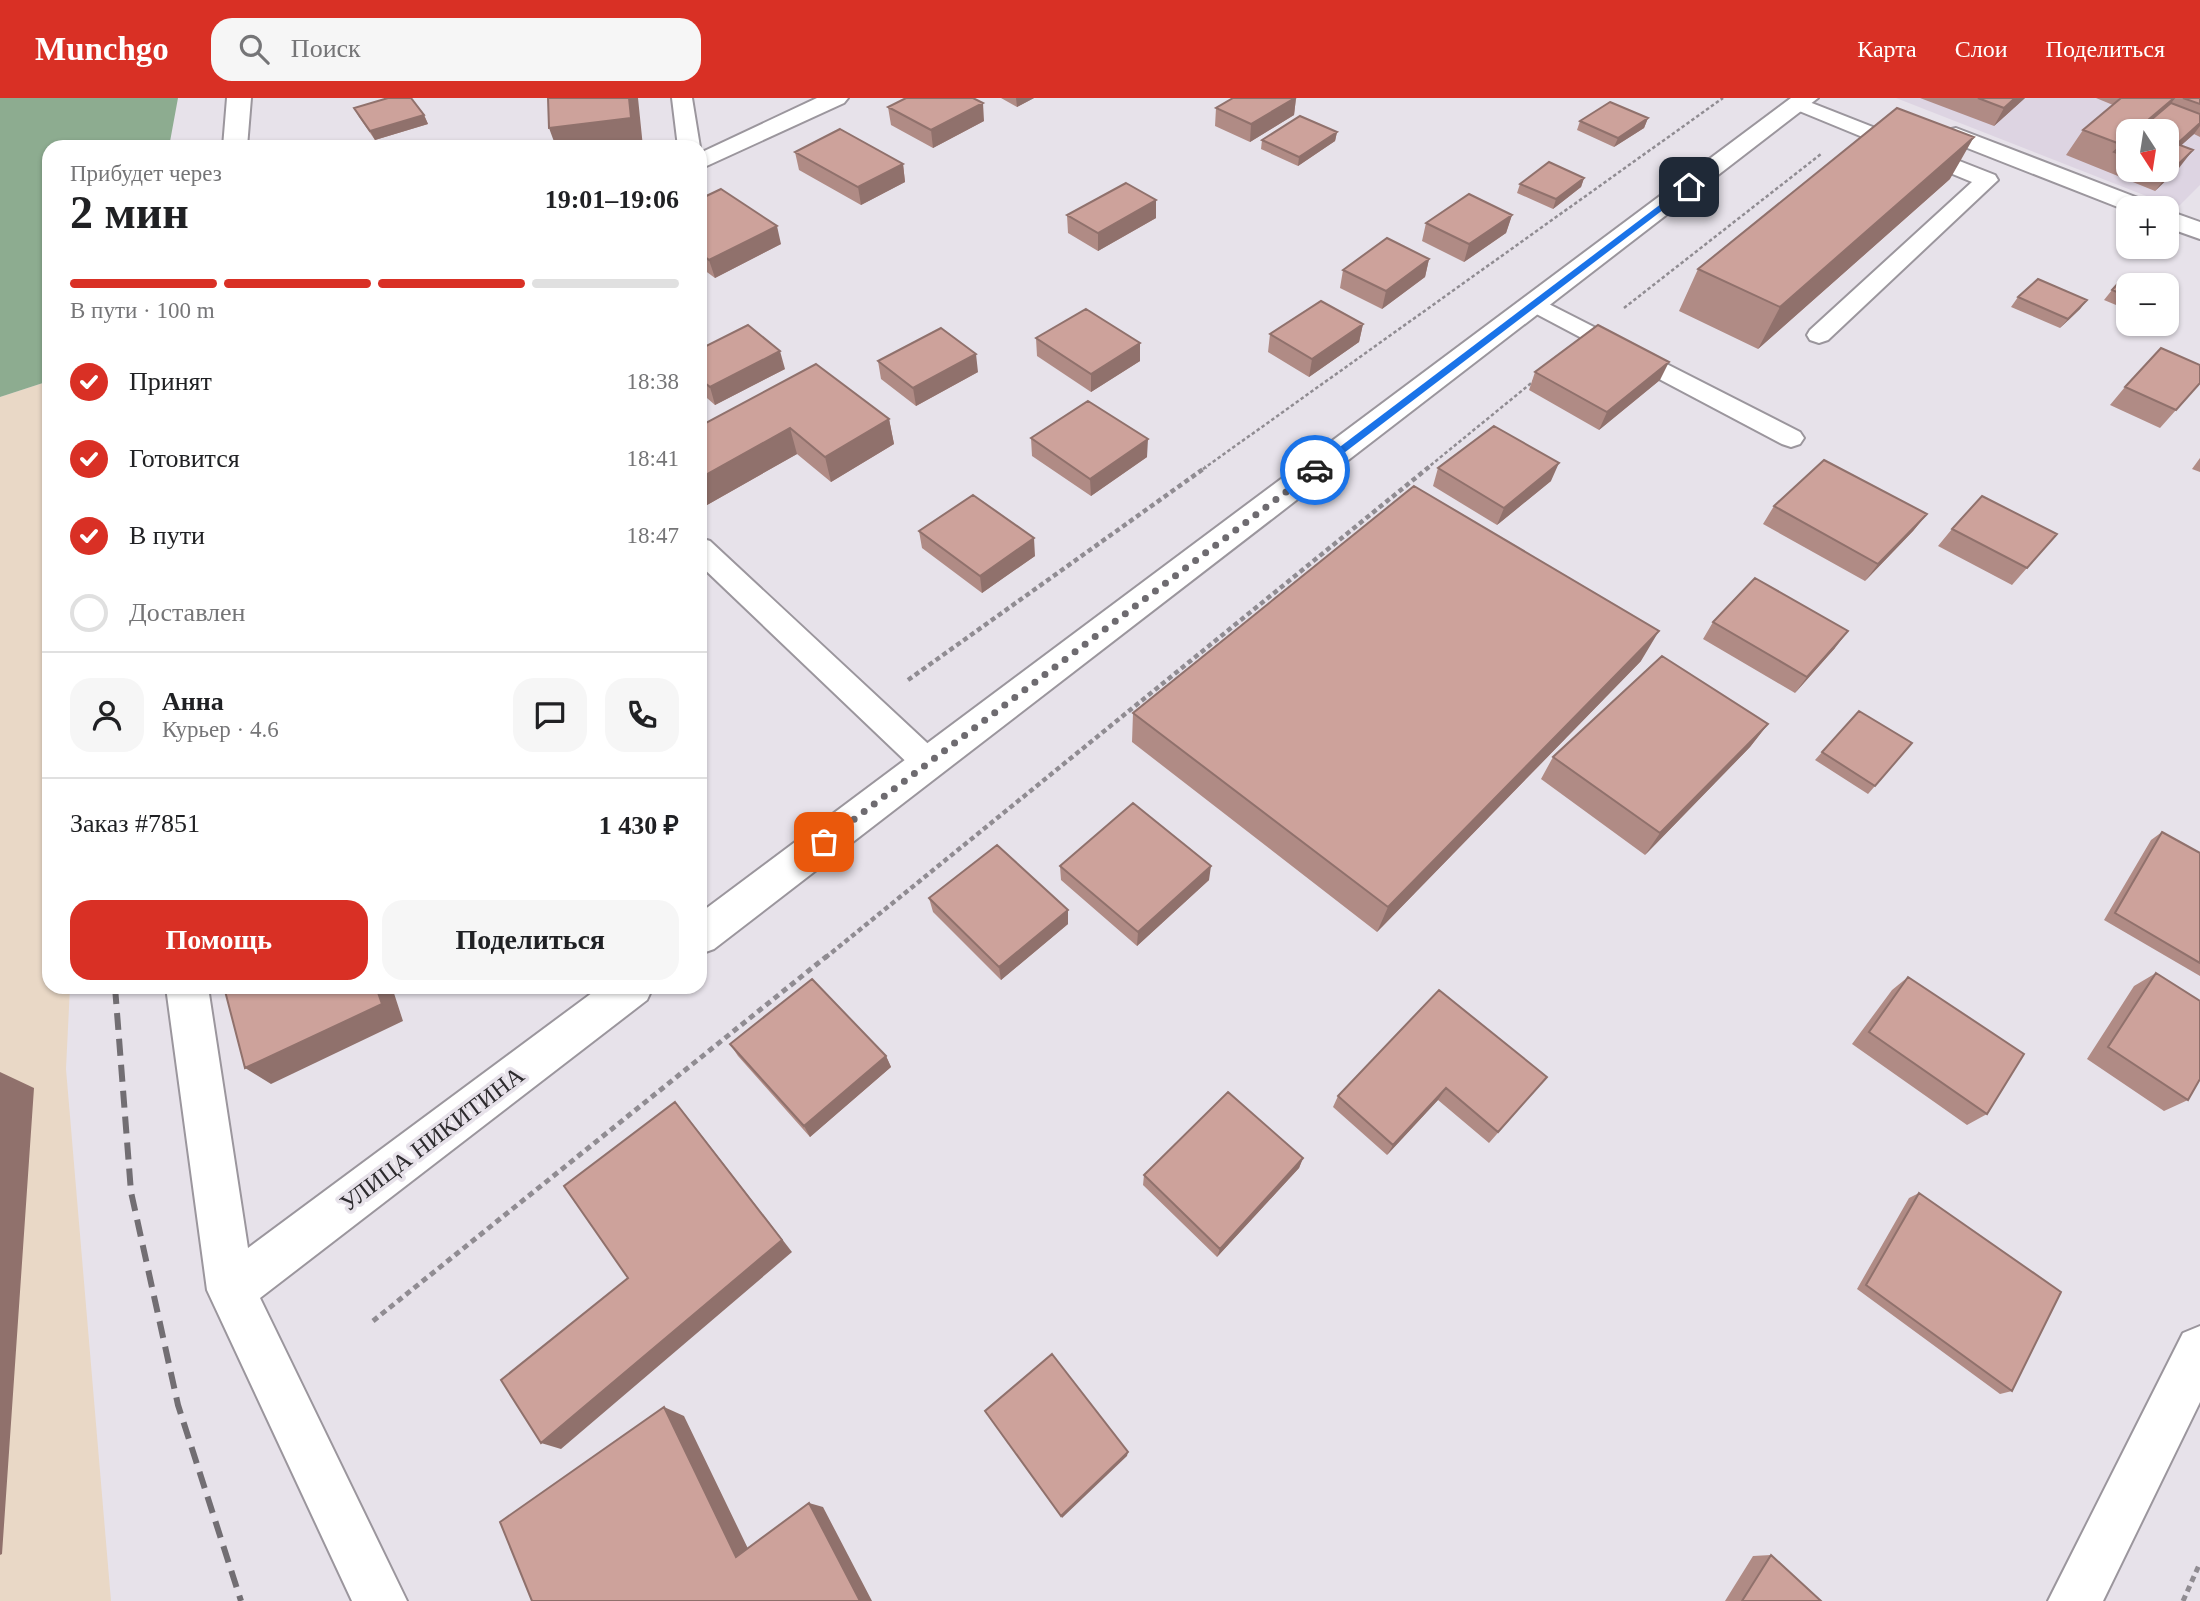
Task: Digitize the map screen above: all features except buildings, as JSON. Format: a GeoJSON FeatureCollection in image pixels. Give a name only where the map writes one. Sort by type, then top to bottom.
{"type":"FeatureCollection","features":[{"type":"Feature","properties":{"kind":"street"},"geometry":{"type":"LineString","coordinates":[[235,140],[239,98]]}},
{"type":"Feature","properties":{"kind":"street"},"geometry":{"type":"LineString","coordinates":[[707,159],[836,98]]}},
{"type":"Feature","properties":{"kind":"street"},"geometry":{"type":"LineString","coordinates":[[707,931],[1803,101]]}},
{"type":"Feature","properties":{"kind":"street"},"geometry":{"type":"LineString","coordinates":[[1956,135],[2116,198]]}},
{"type":"Feature","properties":{"kind":"street"},"geometry":{"type":"LineString","coordinates":[[2179,223],[2200,231]]}},
{"type":"Feature","properties":{"kind":"street"},"geometry":{"type":"LineString","coordinates":[[188,994],[231,1290],[380,1601]]}},
{"type":"Feature","properties":{"kind":"street","name":"УЛИЦА НИКИТИНА"},"geometry":{"type":"LineString","coordinates":[[231,1290],[623,994]]}},
{"type":"Feature","properties":{"kind":"street"},"geometry":{"type":"LineString","coordinates":[[2076,1601],[2200,1350]]}},
{"type":"Feature","properties":{"kind":"lane"},"geometry":{"type":"LineString","coordinates":[[682,98],[688,140]]}},
{"type":"Feature","properties":{"kind":"lane"},"geometry":{"type":"LineString","coordinates":[[1803,101],[1857,127],[1987,180],[1819,335]]}},
{"type":"Feature","properties":{"kind":"lane"},"geometry":{"type":"LineString","coordinates":[[1535,304],[1791,438]]}},
{"type":"Feature","properties":{"kind":"lane"},"geometry":{"type":"LineString","coordinates":[[707,555],[928,764]]}},
{"type":"Feature","properties":{"kind":"path"},"geometry":{"type":"LineString","coordinates":[[870,707],[1723,98]]}},
{"type":"Feature","properties":{"kind":"path"},"geometry":{"type":"LineString","coordinates":[[373,1321],[1143,702],[1592,333],[1857,127]]}},
{"type":"Feature","properties":{"kind":"path"},"geometry":{"type":"LineString","coordinates":[[2183,1601],[2200,1563]]}},
{"type":"Feature","properties":{"kind":"shaded area"},"geometry":{"type":"Polygon","coordinates":[[[1896,98],[2200,98],[2200,185],[2179,206],[2179,196],[2146,196],[1896,98]]]}},
{"type":"Feature","properties":{"kind":"shaded area"},"geometry":{"type":"Polygon","coordinates":[[[42,383],[42,994],[70,994],[66,1069],[111,1601],[0,1601],[0,397],[42,383]]]}},
{"type":"Feature","properties":{"kind":"green space"},"geometry":{"type":"Polygon","coordinates":[[[0,98],[178,98],[170,140],[42,140],[42,383],[0,397],[0,98]]]}},
{"type":"Feature","properties":{"kind":"railway"},"geometry":{"type":"LineString","coordinates":[[116,994],[131,1192],[178,1405],[241,1601]]}},
{"type":"Feature","properties":{"kind":"way so far"},"geometry":{"type":"LineString","coordinates":[[824,842],[1315,470]]}},
{"type":"Feature","properties":{"kind":"route"},"geometry":{"type":"LineString","coordinates":[[1315,470],[1689,187]]}}]}
